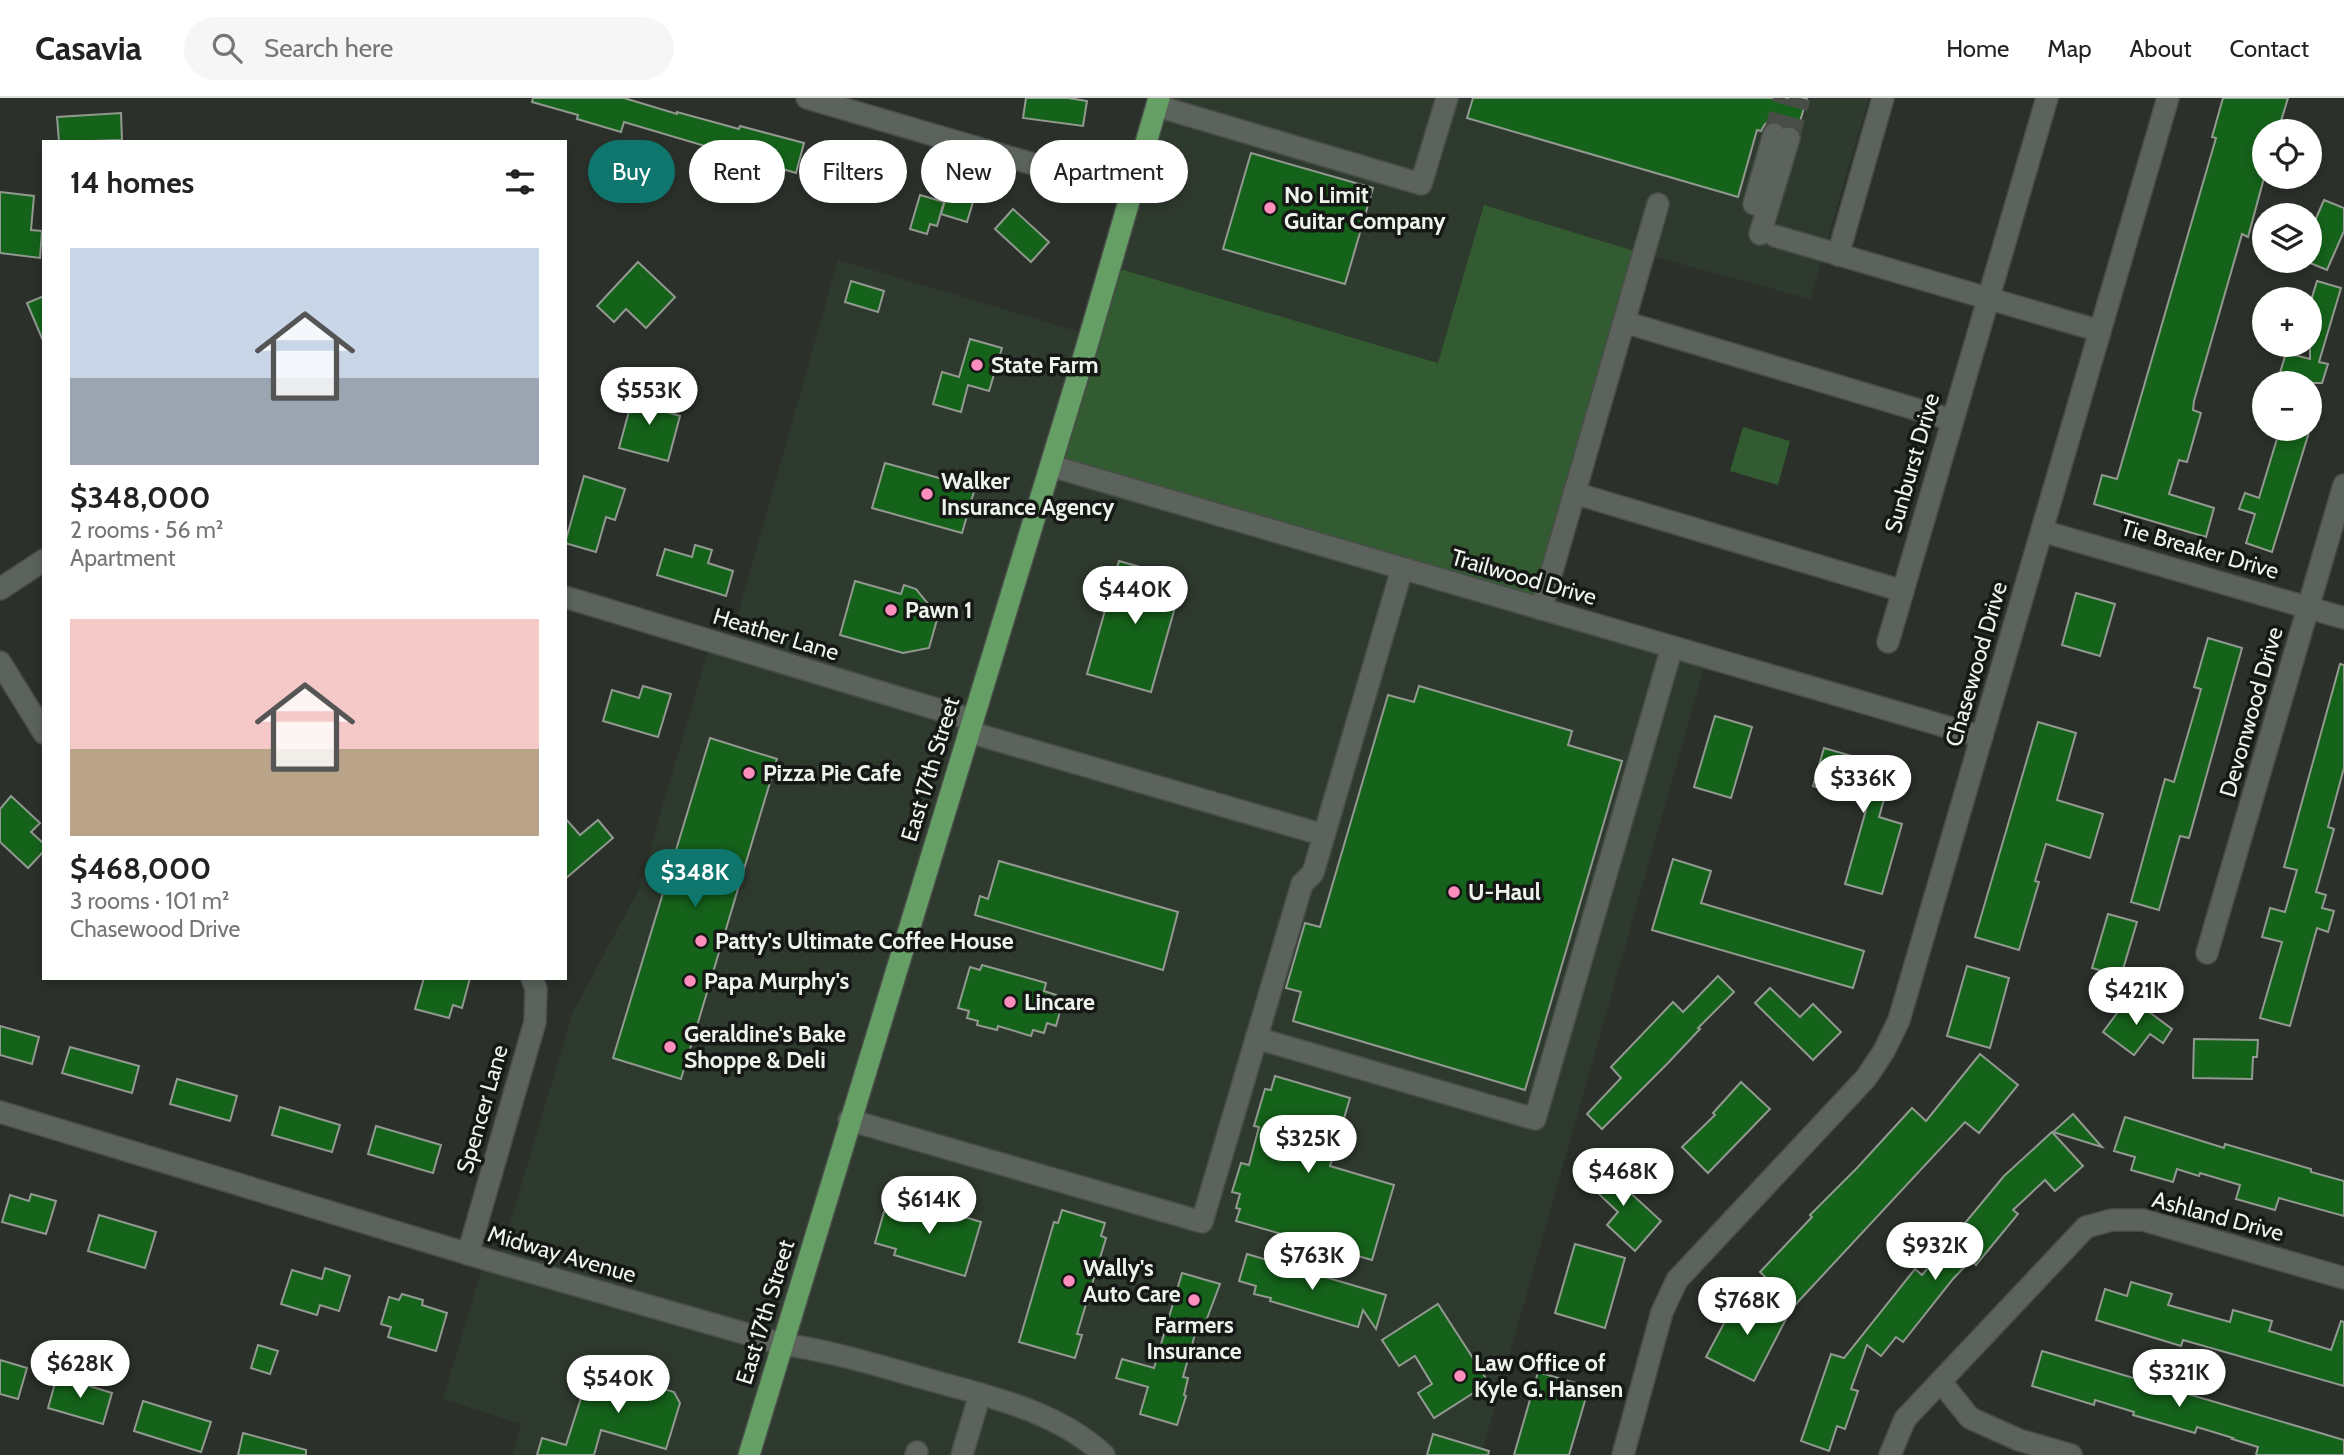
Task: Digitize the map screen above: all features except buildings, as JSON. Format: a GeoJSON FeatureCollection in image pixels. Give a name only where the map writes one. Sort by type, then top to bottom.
{"type":"FeatureCollection","features":[{"type":"Feature","properties":{"kind":"main road","name":"East 17th Street"},"geometry":{"type":"LineString","coordinates":[[1147,140],[1158,102]]}},
{"type":"Feature","properties":{"kind":"main road","name":"East 17th Street"},"geometry":{"type":"LineString","coordinates":[[749,1455],[1129,203]]}},
{"type":"Feature","properties":{"kind":"street"},"geometry":{"type":"LineString","coordinates":[[807,98],[1030,163]]}},
{"type":"Feature","properties":{"kind":"street"},"geometry":{"type":"LineString","coordinates":[[1158,102],[1421,184],[1447,98]]}},
{"type":"Feature","properties":{"kind":"street"},"geometry":{"type":"LineString","coordinates":[[1838,255],[1883,98]]}},
{"type":"Feature","properties":{"kind":"street","name":"Sunburst Drive"},"geometry":{"type":"LineString","coordinates":[[1888,642],[2047,98]]}},
{"type":"Feature","properties":{"kind":"street","name":"Chasewood Drive"},"geometry":{"type":"LineString","coordinates":[[1623,1455],[1662,1312],[1677,1280],[1866,1078],[1884,1051],[1899,1020],[2168,98]]}},
{"type":"Feature","properties":{"kind":"street"},"geometry":{"type":"LineString","coordinates":[[1781,136],[1761,233],[2100,331]]}},
{"type":"Feature","properties":{"kind":"street"},"geometry":{"type":"LineString","coordinates":[[1541,609],[1658,204]]}},
{"type":"Feature","properties":{"kind":"street"},"geometry":{"type":"LineString","coordinates":[[1624,323],[1952,420]]}},
{"type":"Feature","properties":{"kind":"street","name":"Trailwood Drive"},"geometry":{"type":"LineString","coordinates":[[1051,467],[1982,737]]}},
{"type":"Feature","properties":{"kind":"street","name":"Devonwood Drive"},"geometry":{"type":"LineString","coordinates":[[2207,953],[2344,485]]}},
{"type":"Feature","properties":{"kind":"street"},"geometry":{"type":"LineString","coordinates":[[1574,493],[1903,591]]}},
{"type":"Feature","properties":{"kind":"street","name":"Tie Breaker Drive"},"geometry":{"type":"LineString","coordinates":[[2042,531],[2344,618]]}},
{"type":"Feature","properties":{"kind":"street"},"geometry":{"type":"LineString","coordinates":[[0,589],[42,561]]}},
{"type":"Feature","properties":{"kind":"street"},"geometry":{"type":"LineString","coordinates":[[849,1120],[1202,1222],[1301,884],[1313,873],[1402,569]]}},
{"type":"Feature","properties":{"kind":"street","name":"Heather Lane"},"geometry":{"type":"LineString","coordinates":[[567,598],[1324,835]]}},
{"type":"Feature","properties":{"kind":"street"},"geometry":{"type":"LineString","coordinates":[[1256,1038],[1535,1119],[1672,647]]}},
{"type":"Feature","properties":{"kind":"street"},"geometry":{"type":"LineString","coordinates":[[0,662],[42,730]]}},
{"type":"Feature","properties":{"kind":"street","name":"Spencer Lane"},"geometry":{"type":"LineString","coordinates":[[468,1254],[535,1022],[536,989],[533,980]]}},
{"type":"Feature","properties":{"kind":"street","name":"Midway Avenue"},"geometry":{"type":"LineString","coordinates":[[0,1112],[468,1254],[782,1344],[823,1349],[1016,1405],[1050,1419],[1104,1455]]}},
{"type":"Feature","properties":{"kind":"street","name":"Ashland Drive"},"geometry":{"type":"LineString","coordinates":[[1890,1455],[1905,1419],[2086,1227],[2112,1220],[2143,1220],[2344,1278]]}},
{"type":"Feature","properties":{"kind":"street"},"geometry":{"type":"LineString","coordinates":[[1941,1382],[1970,1418],[2019,1440],[2071,1455]]}},
{"type":"Feature","properties":{"kind":"street"},"geometry":{"type":"LineString","coordinates":[[962,1455],[980,1394]]}},
{"type":"Feature","properties":{"kind":"shaded area"},"geometry":{"type":"Polygon","coordinates":[[[1159,98],[1869,98],[1810,299],[1644,254],[1439,363],[1110,266],[1128,203],[1188,203],[1188,140],[1147,140],[1159,98]]]}},
{"type":"Feature","properties":{"kind":"shaded area"},"geometry":{"type":"Polygon","coordinates":[[[838,260],[1090,335],[1051,466],[1707,657],[1481,1455],[513,1455],[521,1424],[443,1399],[485,1259],[498,1263],[573,1012],[638,891],[711,641],[729,646],[838,260]]]}},
{"type":"Feature","properties":{"kind":"green space"},"geometry":{"type":"Polygon","coordinates":[[[1484,205],[1644,254],[1541,609],[1051,466],[1110,266],[1438,363],[1484,205]]]}},
{"type":"Feature","properties":{"kind":"green space"},"geometry":{"type":"Polygon","coordinates":[[[1743,427],[1790,441],[1778,485],[1730,471],[1743,427]]]}},
{"type":"Feature","properties":{"kind":"tunnel"},"geometry":{"type":"LineString","coordinates":[[1774,134],[1784,98]]}},
{"type":"Feature","properties":{"kind":"tunnel"},"geometry":{"type":"LineString","coordinates":[[1789,138],[1800,98]]}},
{"type":"Feature","properties":{"kind":"place","name":"No Limit Guitar Company"},"geometry":{"type":"Point","coordinates":[1270,208]}},
{"type":"Feature","properties":{"kind":"place","name":"State Farm"},"geometry":{"type":"Point","coordinates":[977,365]}},
{"type":"Feature","properties":{"kind":"place","name":"Walker Insurance Agency"},"geometry":{"type":"Point","coordinates":[927,494]}},
{"type":"Feature","properties":{"kind":"place","name":"Pawn 1"},"geometry":{"type":"Point","coordinates":[891,610]}},
{"type":"Feature","properties":{"kind":"place","name":"Pizza Pie Cafe"},"geometry":{"type":"Point","coordinates":[749,773]}},
{"type":"Feature","properties":{"kind":"place","name":"U-Haul"},"geometry":{"type":"Point","coordinates":[1454,892]}},
{"type":"Feature","properties":{"kind":"place","name":"Patty's Ultimate Coffee House"},"geometry":{"type":"Point","coordinates":[701,941]}},
{"type":"Feature","properties":{"kind":"place","name":"Papa Murphy's"},"geometry":{"type":"Point","coordinates":[690,981]}},
{"type":"Feature","properties":{"kind":"place","name":"Lincare"},"geometry":{"type":"Point","coordinates":[1010,1002]}},
{"type":"Feature","properties":{"kind":"place","name":"Geraldine's Bake Shoppe & Deli"},"geometry":{"type":"Point","coordinates":[670,1047]}},
{"type":"Feature","properties":{"kind":"place","name":"Wally's Auto Care"},"geometry":{"type":"Point","coordinates":[1069,1281]}},
{"type":"Feature","properties":{"kind":"place","name":"Farmers Insurance"},"geometry":{"type":"Point","coordinates":[1194,1300]}},
{"type":"Feature","properties":{"kind":"place","name":"Law Office of Kyle G. Hansen"},"geometry":{"type":"Point","coordinates":[1460,1376]}}]}
